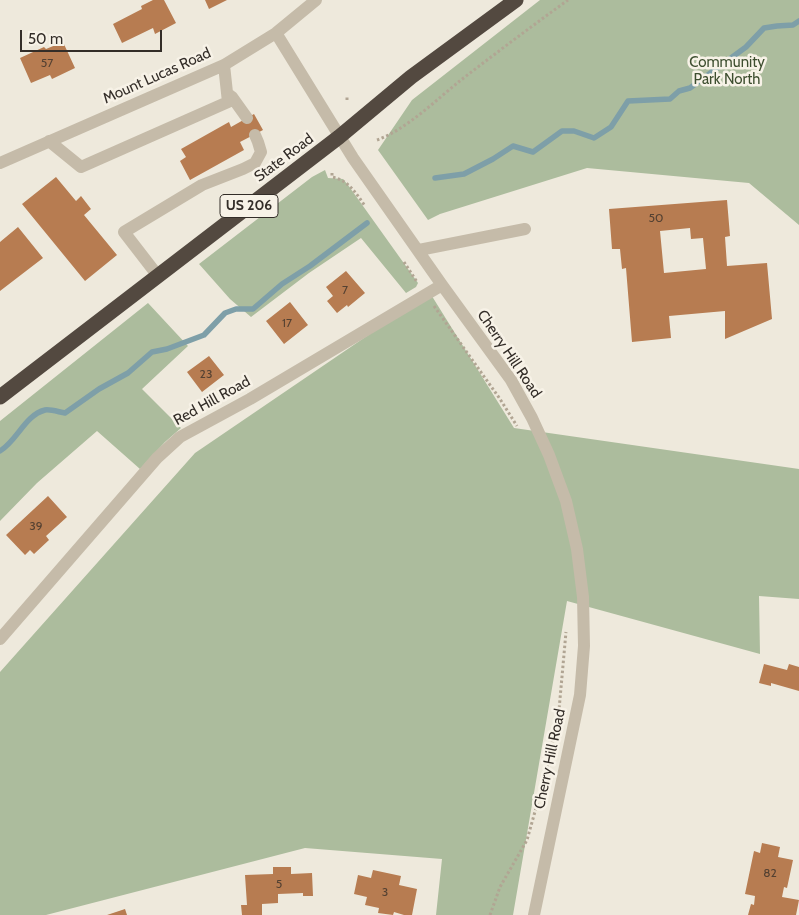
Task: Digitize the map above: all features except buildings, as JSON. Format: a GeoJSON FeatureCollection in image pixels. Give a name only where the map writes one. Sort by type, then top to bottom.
{"type":"FeatureCollection","features":[{"type":"Feature","properties":{"kind":"highway","name":"State Road"},"geometry":{"type":"LineString","coordinates":[[0,397],[340,138],[411,77],[516,0]]}},
{"type":"Feature","properties":{"kind":"street","name":"Mount Lucas Road"},"geometry":{"type":"LineString","coordinates":[[0,163],[224,65],[276,33],[316,0]]}},
{"type":"Feature","properties":{"kind":"street","name":"Cherry Hill Road"},"geometry":{"type":"LineString","coordinates":[[276,33],[340,138],[442,285],[511,380],[532,418],[549,455],[562,492],[577,548],[583,607],[584,646],[580,695],[534,915]]}},
{"type":"Feature","properties":{"kind":"street"},"geometry":{"type":"LineString","coordinates":[[49,141],[81,167],[228,102],[224,65]]}},
{"type":"Feature","properties":{"kind":"street"},"geometry":{"type":"LineString","coordinates":[[228,94],[247,118]]}},
{"type":"Feature","properties":{"kind":"street"},"geometry":{"type":"LineString","coordinates":[[158,276],[124,232],[202,185],[255,163],[260,152],[254,135]]}},
{"type":"Feature","properties":{"kind":"street"},"geometry":{"type":"LineString","coordinates":[[419,250],[525,229]]}},
{"type":"Feature","properties":{"kind":"street","name":"Red Hill Road"},"geometry":{"type":"LineString","coordinates":[[0,640],[157,458],[180,437],[250,399],[442,285]]}},
{"type":"Feature","properties":{"kind":"path"},"geometry":{"type":"LineString","coordinates":[[377,140],[389,136],[411,120],[489,58],[568,0]]}},
{"type":"Feature","properties":{"kind":"path"},"geometry":{"type":"LineString","coordinates":[[332,173],[332,177],[340,178],[352,188],[370,212]]}},
{"type":"Feature","properties":{"kind":"path"},"geometry":{"type":"LineString","coordinates":[[401,257],[418,285]]}},
{"type":"Feature","properties":{"kind":"path"},"geometry":{"type":"LineString","coordinates":[[434,305],[500,399],[520,431]]}},
{"type":"Feature","properties":{"kind":"path"},"geometry":{"type":"LineString","coordinates":[[490,915],[500,887],[527,840],[545,776],[559,710],[564,671],[566,624]]}},
{"type":"Feature","properties":{"kind":"green space","name":"Community Park North"},"geometry":{"type":"Polygon","coordinates":[[[540,0],[799,0],[799,225],[749,183],[587,168],[440,214],[428,220],[378,150],[412,100],[540,0]]]}},
{"type":"Feature","properties":{"kind":"green space"},"geometry":{"type":"Polygon","coordinates":[[[325,170],[328,178],[343,179],[348,185],[418,283],[416,287],[406,293],[361,238],[309,273],[251,317],[230,299],[199,264],[312,177],[325,170]]]}},
{"type":"Feature","properties":{"kind":"green space"},"geometry":{"type":"Polygon","coordinates":[[[430,293],[514,428],[799,469],[799,599],[759,596],[760,654],[567,601],[513,915],[436,915],[442,859],[305,848],[46,915],[0,915],[0,672],[195,453],[430,293]]]}},
{"type":"Feature","properties":{"kind":"green space"},"geometry":{"type":"Polygon","coordinates":[[[148,303],[188,346],[142,389],[181,428],[140,469],[97,431],[37,483],[0,521],[0,421],[148,303]]]}},
{"type":"Feature","properties":{"kind":"waterway"},"geometry":{"type":"LineString","coordinates":[[435,178],[464,174],[513,146],[533,152],[562,131],[574,131],[594,138],[611,127],[628,101],[670,99],[679,91],[690,88],[746,47],[764,28],[793,25],[799,21]]}},
{"type":"Feature","properties":{"kind":"waterway"},"geometry":{"type":"LineString","coordinates":[[0,451],[38,413],[45,410],[65,413],[99,389],[128,373],[152,352],[167,349],[204,335],[225,313],[236,309],[253,309],[282,284],[310,266],[367,223]]}}]}
